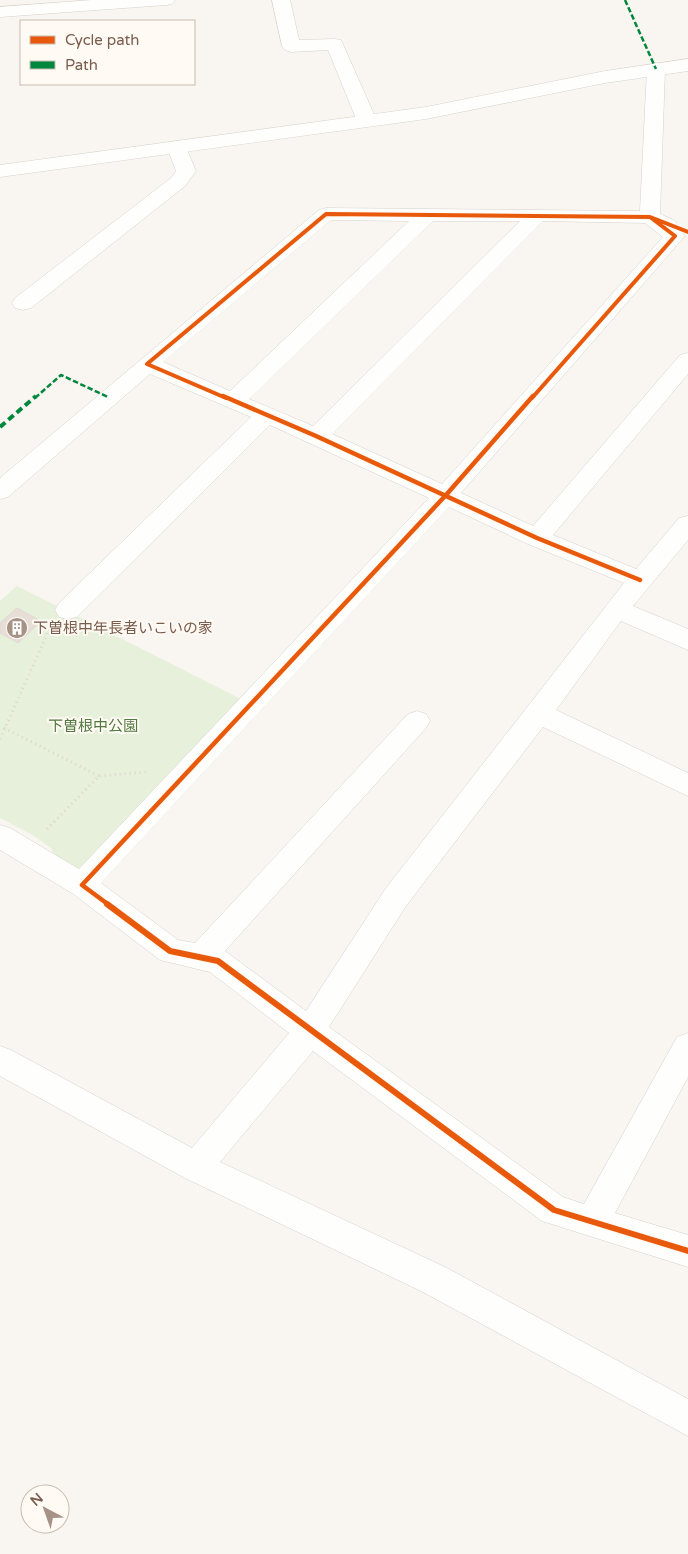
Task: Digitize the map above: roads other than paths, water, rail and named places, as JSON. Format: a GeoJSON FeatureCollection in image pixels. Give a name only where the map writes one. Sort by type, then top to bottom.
{"type":"FeatureCollection","features":[{"type":"Feature","properties":{"kind":"street"},"geometry":{"type":"LineString","coordinates":[[0,12],[166,0]]}},
{"type":"Feature","properties":{"kind":"street"},"geometry":{"type":"LineString","coordinates":[[281,0],[291,46],[335,44],[367,121]]}},
{"type":"Feature","properties":{"kind":"street"},"geometry":{"type":"LineString","coordinates":[[0,171],[426,113],[656,69],[688,65]]}},
{"type":"Feature","properties":{"kind":"street"},"geometry":{"type":"LineString","coordinates":[[650,217],[656,69]]}},
{"type":"Feature","properties":{"kind":"street"},"geometry":{"type":"LineString","coordinates":[[23,303],[138,216],[178,182],[186,171],[177,147]]}},
{"type":"Feature","properties":{"kind":"street"},"geometry":{"type":"LineString","coordinates":[[0,491],[147,364],[326,214],[650,217],[688,232]]}},
{"type":"Feature","properties":{"kind":"street"},"geometry":{"type":"LineString","coordinates":[[234,401],[427,215]]}},
{"type":"Feature","properties":{"kind":"street"},"geometry":{"type":"LineString","coordinates":[[316,436],[538,215]]}},
{"type":"Feature","properties":{"kind":"street"},"geometry":{"type":"LineString","coordinates":[[82,885],[446,496],[675,236],[650,217]]}},
{"type":"Feature","properties":{"kind":"street"},"geometry":{"type":"LineString","coordinates":[[537,538],[688,360]]}},
{"type":"Feature","properties":{"kind":"street"},"geometry":{"type":"LineString","coordinates":[[147,364],[316,436],[537,538],[640,580]]}},
{"type":"Feature","properties":{"kind":"street"},"geometry":{"type":"LineString","coordinates":[[68,610],[267,415]]}},
{"type":"Feature","properties":{"kind":"street"},"geometry":{"type":"LineString","coordinates":[[196,1167],[310,1031],[396,897],[539,713],[616,609],[688,524]]}},
{"type":"Feature","properties":{"kind":"street"},"geometry":{"type":"LineString","coordinates":[[616,609],[688,640]]}},
{"type":"Feature","properties":{"kind":"street"},"geometry":{"type":"LineString","coordinates":[[539,713],[688,784]]}},
{"type":"Feature","properties":{"kind":"street"},"geometry":{"type":"LineString","coordinates":[[201,957],[417,721]]}},
{"type":"Feature","properties":{"kind":"street"},"geometry":{"type":"LineString","coordinates":[[0,836],[82,885],[170,951],[218,961],[554,1210],[688,1251]]}},
{"type":"Feature","properties":{"kind":"street"},"geometry":{"type":"LineString","coordinates":[[592,1222],[688,1047]]}},
{"type":"Feature","properties":{"kind":"street"},"geometry":{"type":"LineString","coordinates":[[0,1060],[196,1167],[434,1279],[688,1418]]}},
{"type":"Feature","properties":{"kind":"place","name":"下曽根中年長者いこいの家"},"geometry":{"type":"Point","coordinates":[17,628]}},
{"type":"Feature","properties":{"kind":"park label","name":"下曽根中公園"},"geometry":{"type":"Point","coordinates":[93,726]}}]}
